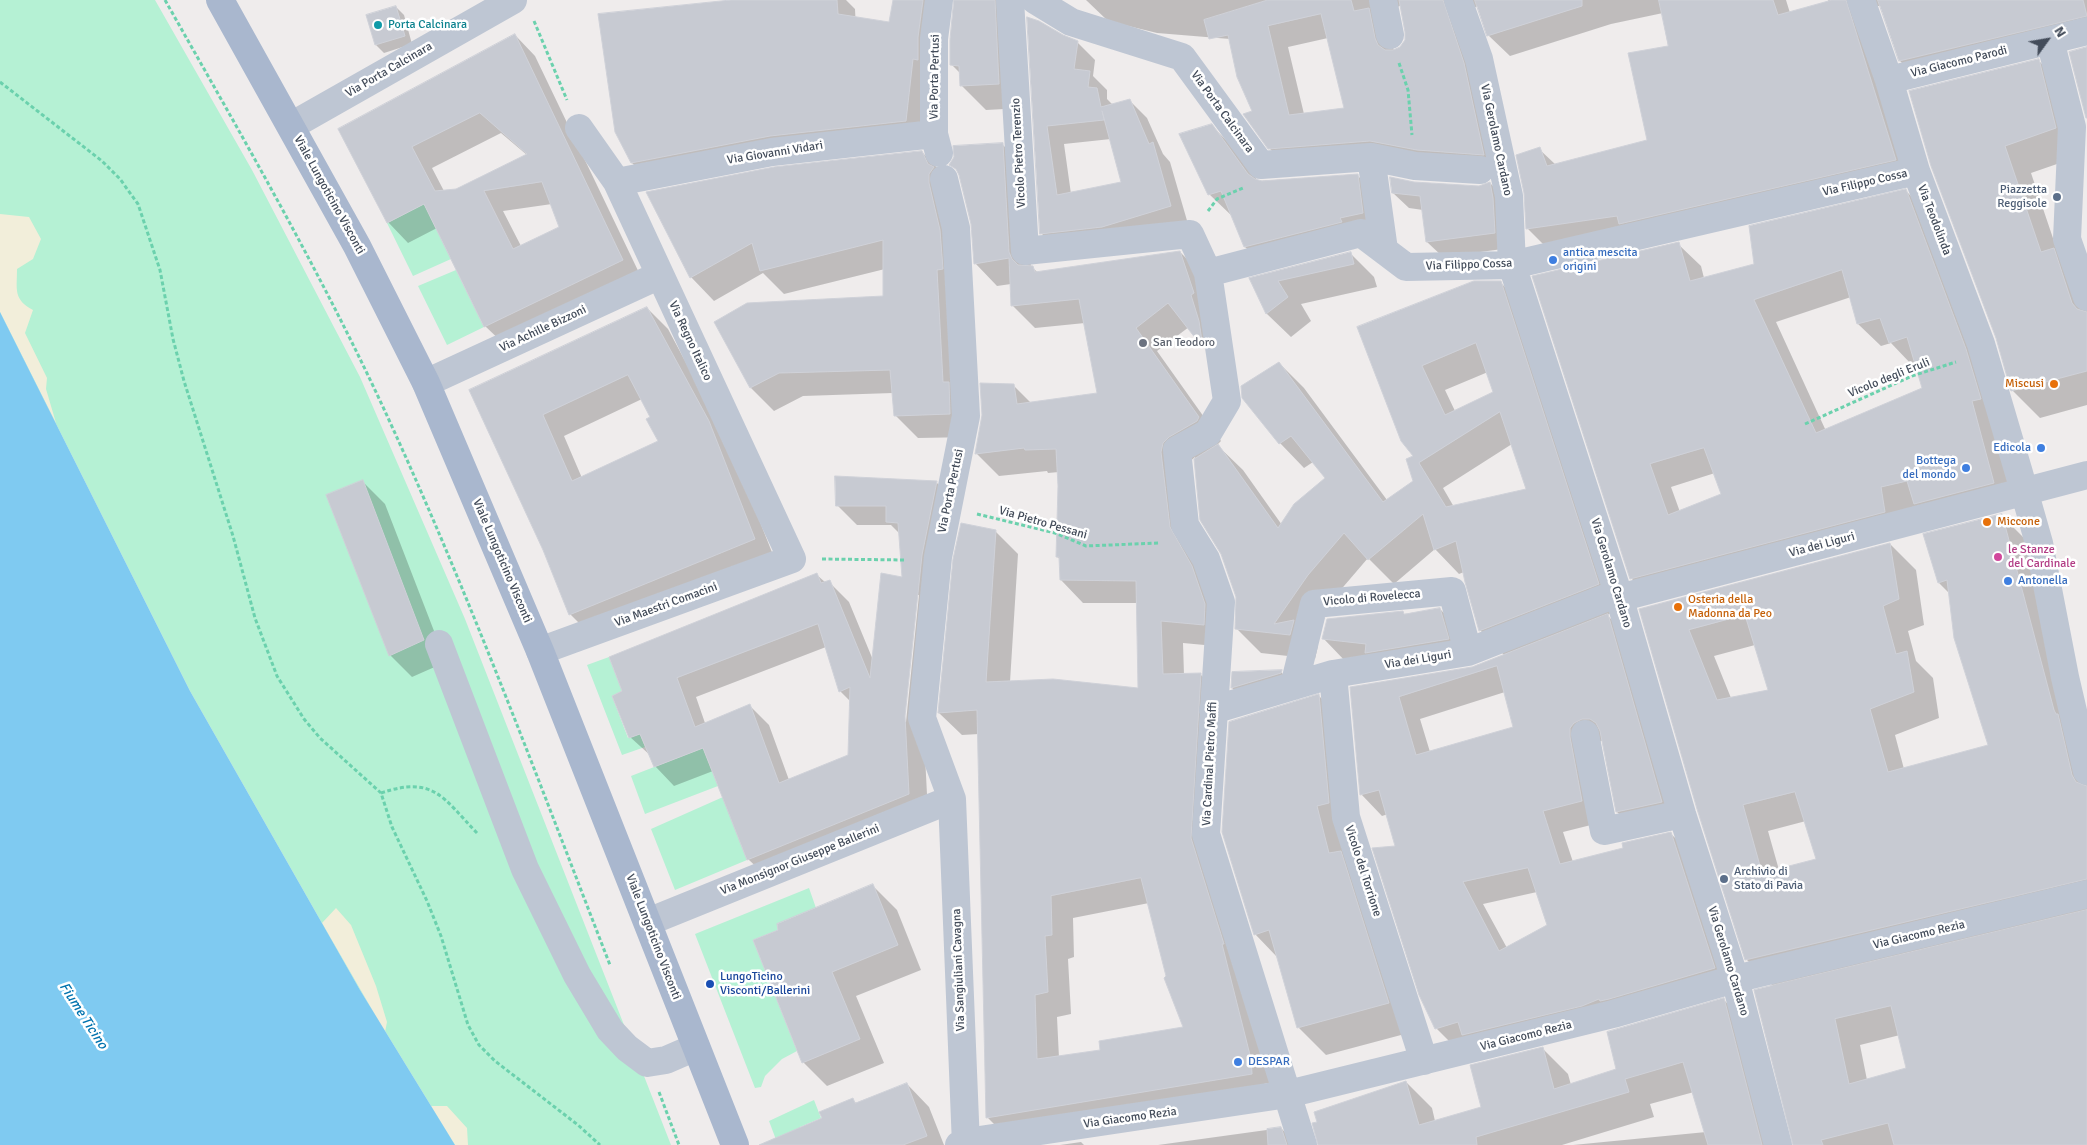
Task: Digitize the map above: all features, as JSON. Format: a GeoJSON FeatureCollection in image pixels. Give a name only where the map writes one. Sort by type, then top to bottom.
{"type":"FeatureCollection","features":[{"type":"Feature","properties":{"kind":"main road","name":"Viale Lungoticino Visconti"},"geometry":{"type":"LineString","coordinates":[[220,0],[357,246],[426,384],[540,651],[735,1145]]}},
{"type":"Feature","properties":{"kind":"street","name":"Via Porta Calcinara"},"geometry":{"type":"LineString","coordinates":[[291,126],[513,0]]}},
{"type":"Feature","properties":{"kind":"street","name":"Via Porta Pertusi"},"geometry":{"type":"LineString","coordinates":[[939,0],[934,39],[939,155],[956,228],[966,416],[937,560],[922,718],[952,798]]}},
{"type":"Feature","properties":{"kind":"street","name":"Vicolo Pietro Terenzio"},"geometry":{"type":"LineString","coordinates":[[1010,0],[1025,251],[1190,234]]}},
{"type":"Feature","properties":{"kind":"street","name":"Via Porta Calcinara"},"geometry":{"type":"LineString","coordinates":[[1034,0],[1072,22],[1182,57],[1261,165],[1370,157],[1415,166],[1480,170]]}},
{"type":"Feature","properties":{"kind":"street"},"geometry":{"type":"LineString","coordinates":[[1383,0],[1390,35]]}},
{"type":"Feature","properties":{"kind":"street","name":"Via Gerolamo Cardano"},"geometry":{"type":"LineString","coordinates":[[1458,0],[1479,59],[1509,196],[1512,265],[1619,596],[1682,814],[1735,979],[1778,1145]]}},
{"type":"Feature","properties":{"kind":"street","name":"Via Teodolinda"},"geometry":{"type":"LineString","coordinates":[[1861,0],[1889,80],[1916,171],[1983,354],[2039,543],[2065,676],[2087,771]]}},
{"type":"Feature","properties":{"kind":"street","name":"Via Giacomo Parodi"},"geometry":{"type":"LineString","coordinates":[[1889,80],[2087,31]]}},
{"type":"Feature","properties":{"kind":"street"},"geometry":{"type":"LineString","coordinates":[[2050,40],[2072,128],[2066,239],[2087,297]]}},
{"type":"Feature","properties":{"kind":"street","name":"Via Regno Italico"},"geometry":{"type":"LineString","coordinates":[[579,128],[617,182],[792,559]]}},
{"type":"Feature","properties":{"kind":"street","name":"Via Giovanni Vidari"},"geometry":{"type":"LineString","coordinates":[[617,182],[772,152],[939,155]]}},
{"type":"Feature","properties":{"kind":"street"},"geometry":{"type":"LineString","coordinates":[[1370,157],[1384,250]]}},
{"type":"Feature","properties":{"kind":"street","name":"Via Filippo Cossa"},"geometry":{"type":"LineString","coordinates":[[1208,272],[1361,233],[1406,267],[1512,265],[1916,171]]}},
{"type":"Feature","properties":{"kind":"street"},"geometry":{"type":"LineString","coordinates":[[1190,234],[1208,272]]}},
{"type":"Feature","properties":{"kind":"street","name":"Via Cardinal Pietro Maffi"},"geometry":{"type":"LineString","coordinates":[[1208,272],[1227,401],[1208,433],[1177,450],[1185,525],[1206,559],[1221,602],[1206,834],[1303,1145]]}},
{"type":"Feature","properties":{"kind":"street","name":"Via Achille Bizzoni"},"geometry":{"type":"LineString","coordinates":[[426,384],[660,275]]}},
{"type":"Feature","properties":{"kind":"street","name":"Via dei Liguri"},"geometry":{"type":"LineString","coordinates":[[1213,710],[1333,674],[1468,652],[1619,596],[2087,475]]}},
{"type":"Feature","properties":{"kind":"street","name":"Via Maestri Comacini"},"geometry":{"type":"LineString","coordinates":[[540,651],[792,559]]}},
{"type":"Feature","properties":{"kind":"street","name":"Vicolo di Rovelecca"},"geometry":{"type":"LineString","coordinates":[[1294,686],[1314,604],[1452,591],[1468,652]]}},
{"type":"Feature","properties":{"kind":"street"},"geometry":{"type":"LineString","coordinates":[[438,644],[525,869],[577,975],[610,1030],[626,1048],[647,1063],[666,1060],[696,1047]]}},
{"type":"Feature","properties":{"kind":"street","name":"Vicolo del Torrione"},"geometry":{"type":"LineString","coordinates":[[1333,674],[1346,817],[1424,1061]]}},
{"type":"Feature","properties":{"kind":"street"},"geometry":{"type":"LineString","coordinates":[[1585,734],[1604,831],[1682,814]]}},
{"type":"Feature","properties":{"kind":"street","name":"Via Monsignor Giuseppe Ballerini"},"geometry":{"type":"LineString","coordinates":[[648,922],[952,798]]}},
{"type":"Feature","properties":{"kind":"street","name":"Via Sangiuliani Cavagna"},"geometry":{"type":"LineString","coordinates":[[952,798],[964,1144]]}},
{"type":"Feature","properties":{"kind":"street","name":"Via Giacomo Rezia"},"geometry":{"type":"LineString","coordinates":[[964,1144],[1288,1094],[1613,1014],[1735,979],[2087,894]]}},
{"type":"Feature","properties":{"kind":"path"},"geometry":{"type":"LineString","coordinates":[[165,0],[269,184],[389,418],[483,636],[612,970]]}},
{"type":"Feature","properties":{"kind":"path"},"geometry":{"type":"LineString","coordinates":[[533,18],[579,128]]}},
{"type":"Feature","properties":{"kind":"path"},"geometry":{"type":"LineString","coordinates":[[1390,35],[1408,90],[1415,166]]}},
{"type":"Feature","properties":{"kind":"path"},"geometry":{"type":"LineString","coordinates":[[0,82],[102,160],[120,179],[138,204],[160,270],[173,339],[184,381],[233,536],[255,618],[277,676],[304,719],[320,738],[381,793],[392,827],[428,901],[441,936],[468,1025],[479,1045],[495,1061],[578,1125],[600,1145]]}},
{"type":"Feature","properties":{"kind":"path"},"geometry":{"type":"LineString","coordinates":[[1190,234],[1217,199],[1250,185],[1261,165]]}},
{"type":"Feature","properties":{"kind":"path","name":"Vicolo degli Eruli"},"geometry":{"type":"LineString","coordinates":[[1805,424],[1912,376],[1983,354]]}},
{"type":"Feature","properties":{"kind":"path","name":"Via Pietro Pessani"},"geometry":{"type":"LineString","coordinates":[[948,507],[1055,534],[1086,546],[1195,541]]}},
{"type":"Feature","properties":{"kind":"path"},"geometry":{"type":"LineString","coordinates":[[792,559],[937,560]]}},
{"type":"Feature","properties":{"kind":"path"},"geometry":{"type":"LineString","coordinates":[[381,793],[401,787],[419,786],[435,791],[481,837]]}},
{"type":"Feature","properties":{"kind":"path"},"geometry":{"type":"LineString","coordinates":[[647,1063],[679,1145]]}},
{"type":"Feature","properties":{"kind":"green space"},"geometry":{"type":"Polygon","coordinates":[[[0,0],[155,0],[252,170],[360,377],[465,619],[671,1145],[455,1145],[360,990],[190,691],[0,312],[0,0]]]}},
{"type":"Feature","properties":{"kind":"green space"},"geometry":{"type":"Polygon","coordinates":[[[424,204],[451,259],[413,276],[387,223],[424,204]]]}},
{"type":"Feature","properties":{"kind":"green space"},"geometry":{"type":"Polygon","coordinates":[[[456,270],[484,327],[447,345],[418,286],[456,270]]]}},
{"type":"Feature","properties":{"kind":"green space"},"geometry":{"type":"Polygon","coordinates":[[[609,657],[622,691],[612,696],[628,738],[640,734],[645,747],[622,755],[587,665],[609,657]]]}},
{"type":"Feature","properties":{"kind":"green space"},"geometry":{"type":"Polygon","coordinates":[[[703,748],[718,786],[645,814],[631,776],[703,748]]]}},
{"type":"Feature","properties":{"kind":"green space"},"geometry":{"type":"Polygon","coordinates":[[[723,797],[747,860],[675,890],[651,829],[723,797]]]}},
{"type":"Feature","properties":{"kind":"green space"},"geometry":{"type":"Polygon","coordinates":[[[809,888],[816,908],[777,924],[778,930],[753,940],[797,1051],[782,1059],[765,1076],[761,1087],[755,1088],[695,934],[809,888]]]}},
{"type":"Feature","properties":{"kind":"green space"},"geometry":{"type":"Polygon","coordinates":[[[814,1100],[821,1118],[800,1127],[806,1145],[778,1145],[769,1121],[814,1100]]]}},
{"type":"Feature","properties":{"kind":"sand"},"geometry":{"type":"Polygon","coordinates":[[[0,214],[29,217],[41,239],[33,259],[17,269],[17,288],[19,298],[33,310],[25,333],[47,378],[46,389],[56,423],[0,312],[0,214]]]}},
{"type":"Feature","properties":{"kind":"sand"},"geometry":{"type":"Polygon","coordinates":[[[336,908],[351,925],[376,986],[387,1022],[385,1032],[322,923],[336,908]]]}},
{"type":"Feature","properties":{"kind":"sand"},"geometry":{"type":"Polygon","coordinates":[[[431,1106],[447,1106],[467,1128],[468,1145],[455,1145],[431,1106]]]}},
{"type":"Feature","properties":{"kind":"water","name":"Fiume Ticino"},"geometry":{"type":"Polygon","coordinates":[[[0,312],[190,691],[360,990],[455,1145],[0,1145],[0,312]]]}},
{"type":"Feature","properties":{"kind":"building"},"geometry":{"type":"Polygon","coordinates":[[[731,0],[837,0],[838,14],[889,22],[893,0],[923,0],[918,37],[918,60],[913,59],[906,121],[770,136],[631,163],[615,132],[598,14],[731,0]]]}},
{"type":"Feature","properties":{"kind":"building"},"geometry":{"type":"Polygon","coordinates":[[[954,0],[995,0],[999,84],[960,86],[959,66],[950,65],[950,40],[954,0]]]}},
{"type":"Feature","properties":{"kind":"building"},"geometry":{"type":"Polygon","coordinates":[[[1268,0],[1351,0],[1354,11],[1369,8],[1378,45],[1385,50],[1393,50],[1400,47],[1405,40],[1399,0],[1443,0],[1464,63],[1484,155],[1417,150],[1370,141],[1268,149],[1243,114],[1252,111],[1237,77],[1228,35],[1209,39],[1204,20],[1268,0]],[[1321,14],[1268,26],[1289,115],[1344,108],[1321,14]]]}},
{"type":"Feature","properties":{"kind":"building"},"geometry":{"type":"Polygon","coordinates":[[[1475,0],[1582,0],[1582,6],[1487,36],[1475,0]]]}},
{"type":"Feature","properties":{"kind":"building"},"geometry":{"type":"Polygon","coordinates":[[[1659,0],[1773,0],[1778,15],[1832,0],[1846,0],[1896,160],[1619,224],[1617,216],[1526,229],[1524,193],[1516,155],[1540,147],[1547,166],[1647,140],[1628,53],[1668,46],[1659,0]]]}},
{"type":"Feature","properties":{"kind":"building"},"geometry":{"type":"Polygon","coordinates":[[[1878,0],[2083,0],[2087,16],[1899,61],[1878,0]]]}},
{"type":"Feature","properties":{"kind":"building"},"geometry":{"type":"Polygon","coordinates":[[[396,6],[405,36],[375,45],[366,15],[396,6]]]}},
{"type":"Feature","properties":{"kind":"building"},"geometry":{"type":"Polygon","coordinates":[[[1027,17],[1078,41],[1074,69],[1090,71],[1088,87],[1097,88],[1101,107],[1130,99],[1149,144],[1153,142],[1171,206],[1102,227],[1040,234],[1027,17]],[[1102,111],[1104,120],[1047,126],[1057,195],[1121,182],[1102,111]]]}},
{"type":"Feature","properties":{"kind":"building"},"geometry":{"type":"Polygon","coordinates":[[[515,34],[623,260],[484,327],[424,204],[387,223],[338,129],[515,34]],[[480,113],[412,147],[435,191],[456,189],[527,154],[480,113]],[[542,182],[484,191],[513,249],[559,227],[542,182]]]}},
{"type":"Feature","properties":{"kind":"building"},"geometry":{"type":"Polygon","coordinates":[[[2087,47],[2087,118],[2086,118],[2069,52],[2087,47]]]}},
{"type":"Feature","properties":{"kind":"building"},"geometry":{"type":"Polygon","coordinates":[[[2039,59],[2056,128],[2005,146],[2041,252],[2054,248],[2072,303],[2077,309],[2087,312],[2087,371],[2011,391],[1996,338],[1931,166],[1909,91],[2039,59]]]}},
{"type":"Feature","properties":{"kind":"building"},"geometry":{"type":"Polygon","coordinates":[[[1212,124],[1248,174],[1255,179],[1262,181],[1358,174],[1363,213],[1340,218],[1342,222],[1244,247],[1221,191],[1208,195],[1179,134],[1212,124]]]}},
{"type":"Feature","properties":{"kind":"building"},"geometry":{"type":"Polygon","coordinates":[[[1003,143],[1009,252],[1012,259],[1018,265],[1033,266],[1035,272],[1180,251],[1194,293],[1191,295],[1199,321],[1203,348],[1168,303],[1136,328],[1199,417],[1197,421],[1169,437],[1163,443],[1161,452],[1170,527],[1192,566],[1205,604],[1204,625],[1161,621],[1163,674],[1201,673],[1191,838],[1224,944],[1222,944],[1251,1059],[1252,1074],[986,1118],[977,710],[938,713],[953,559],[961,523],[996,530],[986,682],[1053,679],[1138,688],[1136,581],[1060,580],[1059,557],[1056,557],[1058,486],[1056,449],[1025,450],[1024,448],[975,454],[982,415],[980,383],[1014,384],[1017,404],[1097,393],[1079,299],[1011,306],[1009,258],[974,264],[971,224],[959,175],[956,169],[949,165],[954,157],[953,146],[1003,143]],[[1141,878],[1051,896],[1052,935],[1045,936],[1048,992],[1035,995],[1037,1059],[1100,1050],[1099,1041],[1183,1027],[1164,978],[1166,976],[1141,878]]]}},
{"type":"Feature","properties":{"kind":"building"},"geometry":{"type":"Polygon","coordinates":[[[922,151],[928,164],[934,167],[929,174],[929,183],[940,230],[943,269],[937,270],[943,382],[949,382],[950,414],[894,416],[890,370],[779,373],[750,388],[714,322],[747,303],[883,296],[883,240],[760,271],[752,243],[690,278],[646,192],[774,167],[922,151]]]}},
{"type":"Feature","properties":{"kind":"building"},"geometry":{"type":"Polygon","coordinates":[[[1390,177],[1414,182],[1479,186],[1490,182],[1495,233],[1426,242],[1420,196],[1392,193],[1390,177]]]}},
{"type":"Feature","properties":{"kind":"building"},"geometry":{"type":"Polygon","coordinates":[[[1906,189],[1966,349],[1981,399],[1972,401],[1994,483],[1914,504],[1907,481],[1881,487],[1885,512],[1630,579],[1532,276],[1679,242],[1690,281],[1754,264],[1749,226],[1906,189]],[[1842,270],[1754,300],[1816,433],[1922,388],[1907,337],[1889,343],[1880,318],[1857,324],[1842,270]],[[1704,448],[1650,464],[1668,515],[1721,494],[1704,448]]]}},
{"type":"Feature","properties":{"kind":"building"},"geometry":{"type":"Polygon","coordinates":[[[1351,252],[1354,264],[1278,281],[1288,297],[1266,314],[1249,278],[1351,252]]]}},
{"type":"Feature","properties":{"kind":"building"},"geometry":{"type":"Polygon","coordinates":[[[1474,281],[1501,281],[1599,584],[1479,631],[1456,541],[1434,550],[1423,514],[1368,560],[1344,533],[1308,575],[1274,624],[1294,620],[1290,635],[1235,629],[1236,597],[1221,554],[1200,520],[1194,459],[1218,444],[1278,528],[1294,504],[1325,478],[1291,436],[1279,444],[1242,398],[1241,386],[1279,362],[1383,502],[1413,481],[1406,459],[1413,456],[1401,441],[1357,327],[1474,281]],[[1476,343],[1422,366],[1445,415],[1493,392],[1476,343]],[[1500,412],[1419,463],[1446,507],[1526,489],[1500,412]]]}},
{"type":"Feature","properties":{"kind":"building"},"geometry":{"type":"Polygon","coordinates":[[[647,307],[709,421],[755,539],[569,615],[543,550],[469,390],[647,307]],[[628,375],[543,415],[572,481],[658,441],[646,419],[650,417],[628,375]]]}},
{"type":"Feature","properties":{"kind":"building"},"geometry":{"type":"Polygon","coordinates":[[[835,476],[937,481],[922,555],[905,716],[909,794],[747,860],[703,748],[654,767],[640,734],[629,738],[612,696],[622,691],[609,657],[817,573],[821,583],[830,580],[870,678],[881,573],[902,577],[898,523],[886,522],[886,506],[836,506],[835,476]],[[818,624],[677,678],[695,727],[750,704],[779,783],[848,755],[850,687],[839,692],[818,624]]]}},
{"type":"Feature","properties":{"kind":"building"},"geometry":{"type":"Polygon","coordinates":[[[363,480],[424,640],[389,656],[326,495],[363,480]]]}},
{"type":"Feature","properties":{"kind":"building"},"geometry":{"type":"Polygon","coordinates":[[[2002,514],[2054,710],[2058,714],[2072,775],[2076,782],[2087,786],[2087,879],[1745,960],[1697,809],[1639,609],[1890,543],[1899,599],[1883,606],[1896,654],[1907,651],[1914,692],[1870,709],[1888,772],[1988,745],[1954,638],[1947,580],[1938,583],[1923,534],[2002,514]],[[1745,615],[1689,630],[1717,700],[1768,690],[1745,615]],[[1795,792],[1743,805],[1762,873],[1816,859],[1795,792]]]}},
{"type":"Feature","properties":{"kind":"building"},"geometry":{"type":"Polygon","coordinates":[[[1440,608],[1449,639],[1365,653],[1366,644],[1322,639],[1327,619],[1403,611],[1404,614],[1440,608]]]}},
{"type":"Feature","properties":{"kind":"building"},"geometry":{"type":"Polygon","coordinates":[[[1608,614],[1662,802],[1616,812],[1600,731],[1596,723],[1590,719],[1582,719],[1574,723],[1570,728],[1570,737],[1582,801],[1543,811],[1560,864],[1623,848],[1622,843],[1671,832],[1715,968],[1609,999],[1600,1001],[1599,999],[1582,1006],[1462,1035],[1458,1022],[1435,1029],[1419,995],[1372,848],[1395,846],[1379,790],[1360,795],[1350,687],[1472,667],[1608,614]],[[1497,666],[1399,697],[1416,755],[1513,727],[1497,666]],[[1528,868],[1463,882],[1499,951],[1547,925],[1528,868]]]}},
{"type":"Feature","properties":{"kind":"building"},"geometry":{"type":"Polygon","coordinates":[[[1282,670],[1281,673],[1231,688],[1232,672],[1282,670]]]}},
{"type":"Feature","properties":{"kind":"building"},"geometry":{"type":"Polygon","coordinates":[[[1319,694],[1329,803],[1317,806],[1329,853],[1341,851],[1389,1003],[1297,1028],[1269,930],[1254,935],[1222,832],[1229,722],[1319,694]]]}},
{"type":"Feature","properties":{"kind":"building"},"geometry":{"type":"Polygon","coordinates":[[[873,884],[898,945],[832,972],[860,1039],[802,1063],[753,940],[778,930],[777,924],[873,884]]]}},
{"type":"Feature","properties":{"kind":"building"},"geometry":{"type":"Polygon","coordinates":[[[2087,910],[2087,1145],[1894,1145],[1888,1123],[1821,1140],[1823,1145],[1793,1145],[1754,990],[2087,910]],[[1891,1006],[1835,1019],[1849,1084],[1906,1068],[1891,1006]]]}},
{"type":"Feature","properties":{"kind":"building"},"geometry":{"type":"Polygon","coordinates":[[[1724,998],[1762,1145],[1708,1145],[1683,1062],[1625,1079],[1629,1092],[1476,1137],[1477,1145],[1318,1145],[1312,1123],[1317,1122],[1314,1112],[1406,1081],[1419,1125],[1481,1107],[1470,1065],[1543,1047],[1554,1089],[1616,1069],[1607,1032],[1724,998]]]}},
{"type":"Feature","properties":{"kind":"building"},"geometry":{"type":"Polygon","coordinates":[[[907,1083],[927,1136],[903,1145],[759,1145],[822,1118],[819,1112],[853,1098],[855,1103],[907,1083]]]}},
{"type":"Feature","properties":{"kind":"building"},"geometry":{"type":"Polygon","coordinates":[[[1281,1127],[1287,1145],[1268,1145],[1267,1129],[1281,1127]]]}},
{"type":"Feature","properties":{"kind":"place","name":"Porta Calcinara"},"geometry":{"type":"Point","coordinates":[378,25]}},
{"type":"Feature","properties":{"kind":"place","name":"Piazzetta Reggisole"},"geometry":{"type":"Point","coordinates":[2057,197]}},
{"type":"Feature","properties":{"kind":"place","name":"antica mescita origini"},"geometry":{"type":"Point","coordinates":[1553,260]}},
{"type":"Feature","properties":{"kind":"place","name":"San Teodoro"},"geometry":{"type":"Point","coordinates":[1143,343]}},
{"type":"Feature","properties":{"kind":"place","name":"Miscusi"},"geometry":{"type":"Point","coordinates":[2054,384]}},
{"type":"Feature","properties":{"kind":"place","name":"Edicola"},"geometry":{"type":"Point","coordinates":[2041,448]}},
{"type":"Feature","properties":{"kind":"place","name":"Bottega del mondo"},"geometry":{"type":"Point","coordinates":[1966,468]}},
{"type":"Feature","properties":{"kind":"place","name":"Miccone"},"geometry":{"type":"Point","coordinates":[1987,522]}},
{"type":"Feature","properties":{"kind":"place","name":"le Stanze del Cardinale"},"geometry":{"type":"Point","coordinates":[1998,557]}},
{"type":"Feature","properties":{"kind":"place","name":"Antonella"},"geometry":{"type":"Point","coordinates":[2008,581]}},
{"type":"Feature","properties":{"kind":"place","name":"Osteria della Madonna da Peo"},"geometry":{"type":"Point","coordinates":[1678,607]}},
{"type":"Feature","properties":{"kind":"place","name":"Archivio di Stato di Pavia"},"geometry":{"type":"Point","coordinates":[1724,879]}},
{"type":"Feature","properties":{"kind":"place","name":"LungoTicino Visconti/Ballerini"},"geometry":{"type":"Point","coordinates":[710,984]}},
{"type":"Feature","properties":{"kind":"place","name":"DESPAR"},"geometry":{"type":"Point","coordinates":[1238,1062]}}]}
